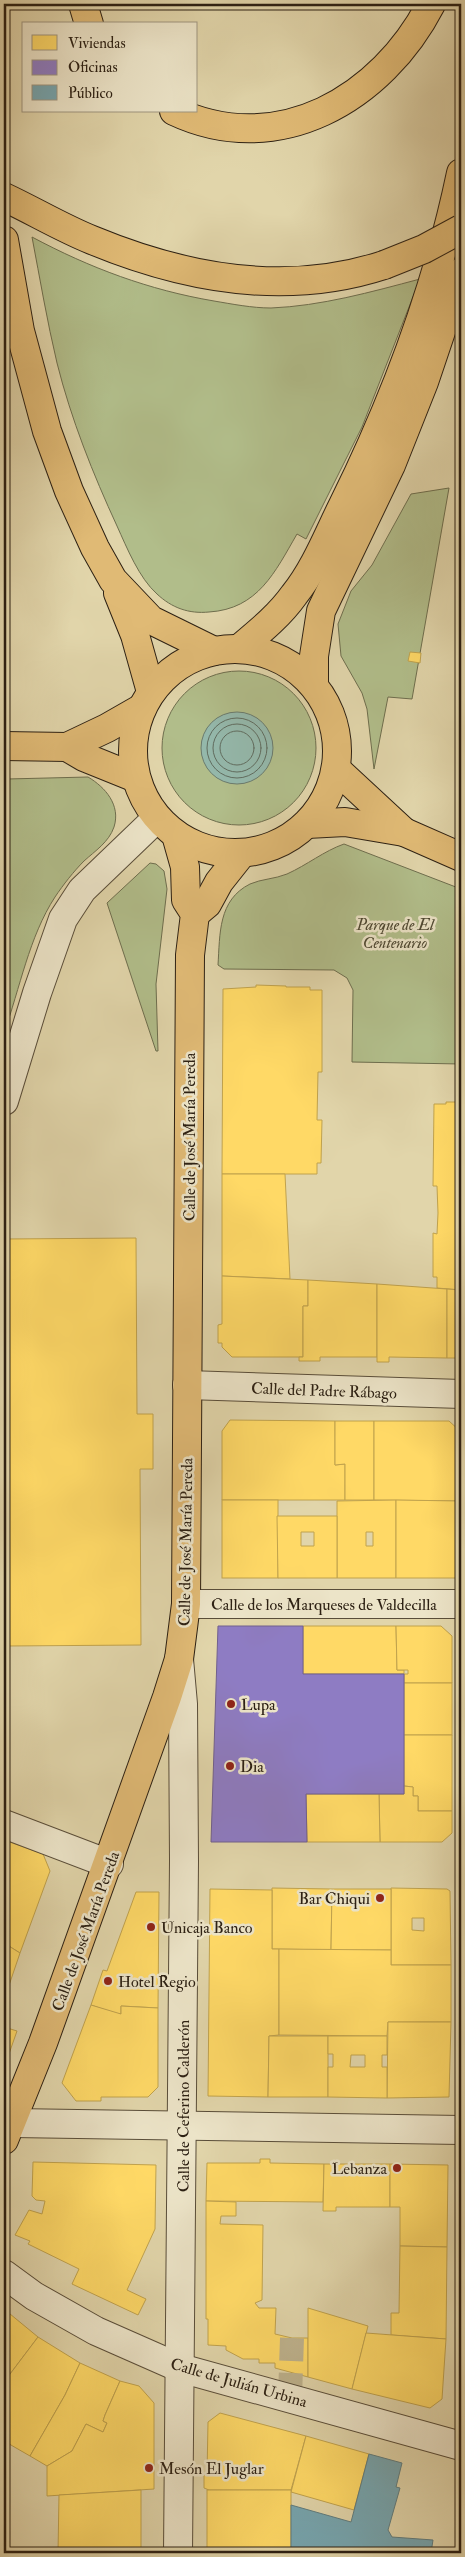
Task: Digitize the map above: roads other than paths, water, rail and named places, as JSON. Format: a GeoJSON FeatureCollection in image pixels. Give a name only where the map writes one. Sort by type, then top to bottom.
{"type":"FeatureCollection","features":[{"type":"Feature","properties":{"kind":"main road"},"geometry":{"type":"LineString","coordinates":[[83,4],[88,22]]}},
{"type":"Feature","properties":{"kind":"main road"},"geometry":{"type":"LineString","coordinates":[[176,112],[193,120],[223,127],[254,129],[286,125],[314,116],[344,101],[370,82],[395,58],[421,22],[431,4]]}},
{"type":"Feature","properties":{"kind":"main road"},"geometry":{"type":"LineString","coordinates":[[227,650],[274,618],[295,594],[323,546],[357,478],[416,334],[455,204],[461,173]]}},
{"type":"Feature","properties":{"kind":"main road"},"geometry":{"type":"LineString","coordinates":[[4,198],[91,240],[143,259],[231,280],[257,282],[328,279],[384,265],[424,249],[461,229]]}},
{"type":"Feature","properties":{"kind":"main road"},"geometry":{"type":"LineString","coordinates":[[4,240],[20,331],[47,430],[81,519],[113,580],[135,635],[146,700],[135,727],[132,748],[136,778],[144,799],[167,826],[188,842],[214,851],[242,853],[271,847],[284,841],[307,824],[326,798],[336,769],[338,747],[330,710],[314,684],[293,666],[281,659],[254,650],[227,650],[183,662],[166,676],[146,700],[108,728],[67,747],[4,746]]}},
{"type":"Feature","properties":{"kind":"main road"},"geometry":{"type":"LineString","coordinates":[[314,684],[314,656],[321,611],[391,465],[424,382],[461,272]]}},
{"type":"Feature","properties":{"kind":"main road"},"geometry":{"type":"LineString","coordinates":[[113,580],[151,620],[227,650]]}},
{"type":"Feature","properties":{"kind":"main road"},"geometry":{"type":"LineString","coordinates":[[67,747],[84,757],[136,778]]}},
{"type":"Feature","properties":{"kind":"main road"},"geometry":{"type":"LineString","coordinates":[[336,769],[404,832]]}},
{"type":"Feature","properties":{"kind":"main road"},"geometry":{"type":"LineString","coordinates":[[307,824],[345,822],[404,832],[461,857]]}},
{"type":"Feature","properties":{"kind":"main road","name":"Calle de José María Pereda"},"geometry":{"type":"LineString","coordinates":[[8,2131],[110,1864],[179,1659],[186,1604],[190,955],[195,914],[186,900],[185,867],[167,826]]}},
{"type":"Feature","properties":{"kind":"main road"},"geometry":{"type":"LineString","coordinates":[[195,914],[207,904],[219,882],[242,853]]}},
{"type":"Feature","properties":{"kind":"street"},"geometry":{"type":"LineString","coordinates":[[4,1101],[37,993],[63,919],[82,890],[167,826]]}},
{"type":"Feature","properties":{"kind":"street","name":"Calle del Padre Rábago"},"geometry":{"type":"LineString","coordinates":[[187,1385],[461,1394]]}},
{"type":"Feature","properties":{"kind":"street","name":"Calle de los Marqueses de Valdecilla"},"geometry":{"type":"LineString","coordinates":[[186,1604],[461,1604]]}},
{"type":"Feature","properties":{"kind":"street","name":"Calle de Ceferino Calderón"},"geometry":{"type":"LineString","coordinates":[[178,2553],[184,1749],[179,1659]]}},
{"type":"Feature","properties":{"kind":"street"},"geometry":{"type":"LineString","coordinates":[[4,1824],[110,1864]]}},
{"type":"Feature","properties":{"kind":"street"},"geometry":{"type":"LineString","coordinates":[[8,2131],[47,2125],[182,2124],[461,2130]]}},
{"type":"Feature","properties":{"kind":"street","name":"Calle de Julián Urbina"},"geometry":{"type":"LineString","coordinates":[[4,2274],[34,2296],[96,2331],[180,2368],[461,2446]]}},
{"type":"Feature","properties":{"kind":"water"},"geometry":{"type":"Polygon","coordinates":[[[237,712],[257,718],[267,728],[273,748],[267,768],[257,778],[237,784],[217,778],[207,768],[201,748],[207,728],[217,718],[237,712]]]}},
{"type":"Feature","properties":{"kind":"tunnel"},"geometry":{"type":"LineString","coordinates":[[290,2397],[292,2338]]}},
{"type":"Feature","properties":{"kind":"place","name":"Lupa"},"geometry":{"type":"Point","coordinates":[231,1704]}},
{"type":"Feature","properties":{"kind":"place","name":"Dia"},"geometry":{"type":"Point","coordinates":[230,1766]}},
{"type":"Feature","properties":{"kind":"place","name":"Bar Chiqui"},"geometry":{"type":"Point","coordinates":[380,1898]}},
{"type":"Feature","properties":{"kind":"place","name":"Unicaja Banco"},"geometry":{"type":"Point","coordinates":[151,1927]}},
{"type":"Feature","properties":{"kind":"place","name":"Hotel Regio"},"geometry":{"type":"Point","coordinates":[108,1981]}},
{"type":"Feature","properties":{"kind":"place","name":"Lebanza"},"geometry":{"type":"Point","coordinates":[397,2168]}},
{"type":"Feature","properties":{"kind":"place","name":"Mesón El Juglar"},"geometry":{"type":"Point","coordinates":[149,2468]}},
{"type":"Feature","properties":{"kind":"park label","name":"Parque de El Centenario"},"geometry":{"type":"Point","coordinates":[395,933]}}]}
